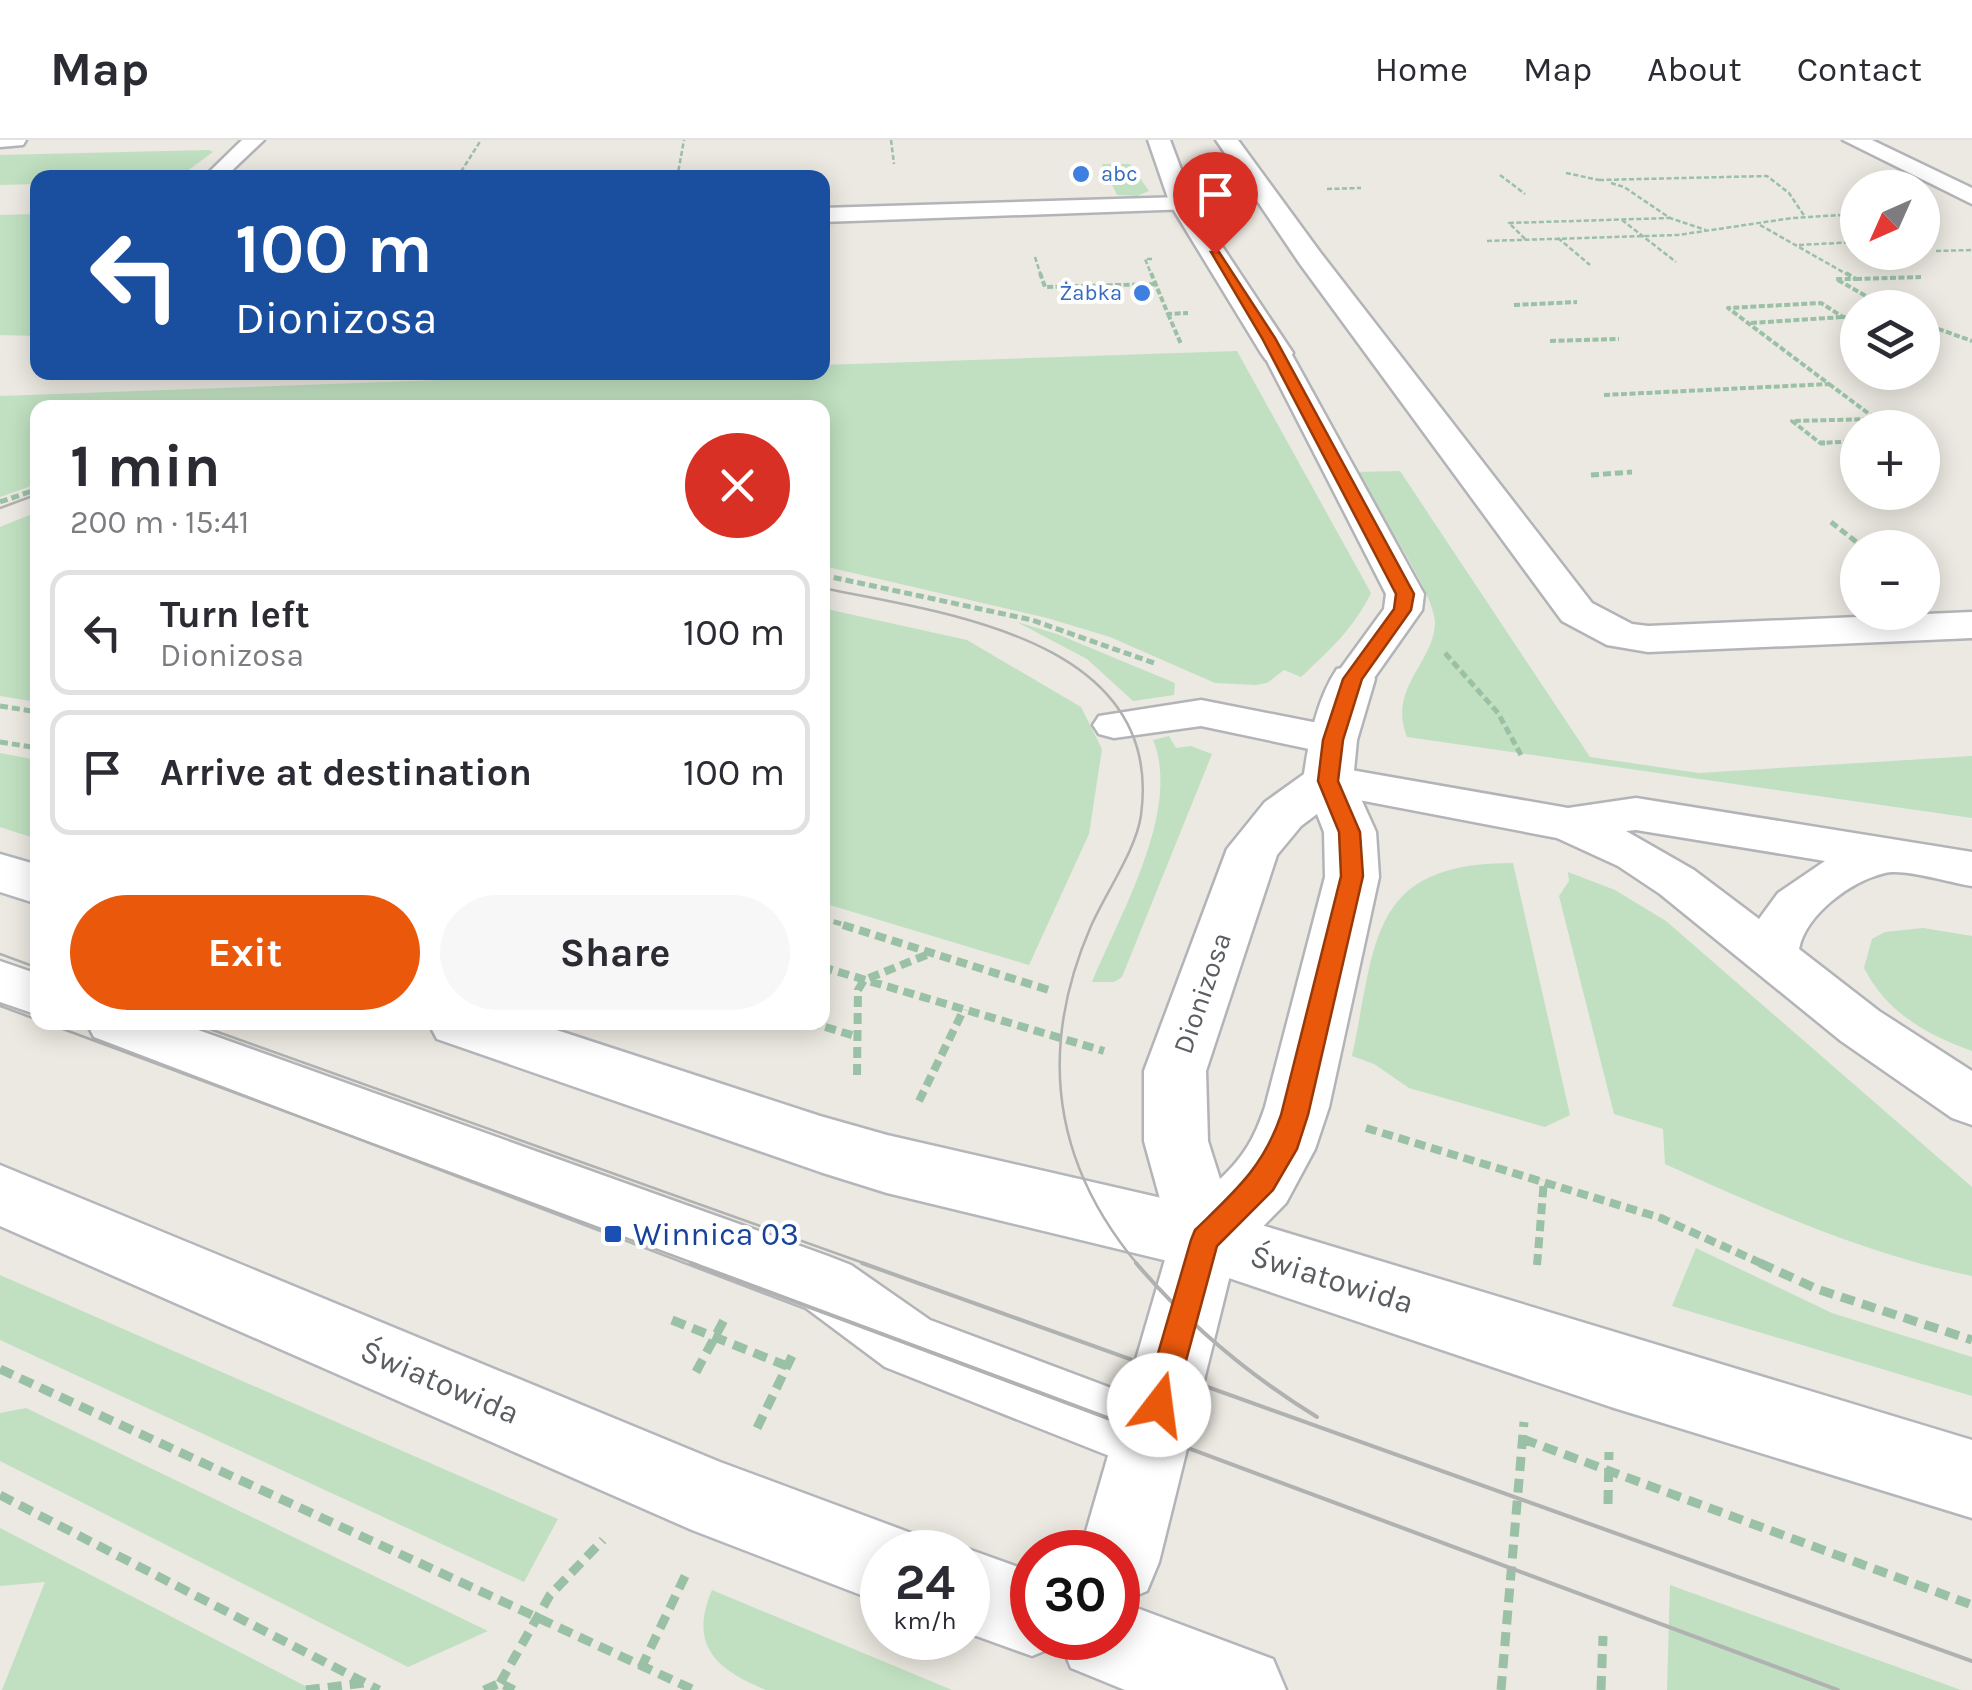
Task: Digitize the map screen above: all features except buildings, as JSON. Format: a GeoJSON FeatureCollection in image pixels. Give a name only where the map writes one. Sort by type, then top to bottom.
{"type":"FeatureCollection","features":[{"type":"Feature","properties":{"kind":"street"},"geometry":{"type":"LineString","coordinates":[[0,140],[15,140]]}},
{"type":"Feature","properties":{"kind":"street"},"geometry":{"type":"LineString","coordinates":[[1227,140],[1315,264],[1577,612],[1622,636],[1648,638],[1972,625]]}},
{"type":"Feature","properties":{"kind":"street"},"geometry":{"type":"LineString","coordinates":[[1854,140],[1972,197]]}},
{"type":"Feature","properties":{"kind":"street"},"geometry":{"type":"LineString","coordinates":[[1147,144],[1277,353]]}},
{"type":"Feature","properties":{"kind":"street"},"geometry":{"type":"LineString","coordinates":[[1126,1530],[1205,1240],[1263,1182],[1283,1149],[1297,1107],[1352,876],[1350,832],[1331,761],[1353,679]]}},
{"type":"Feature","properties":{"kind":"street","name":"Dionizosa"},"geometry":{"type":"LineString","coordinates":[[1205,1240],[1176,1141],[1175,1071],[1252,849],[1331,761]]}},
{"type":"Feature","properties":{"kind":"street"},"geometry":{"type":"LineString","coordinates":[[0,873],[30,882]]}},
{"type":"Feature","properties":{"kind":"street","name":"Światowida"},"geometry":{"type":"LineString","coordinates":[[482,1030],[887,1164],[1205,1240],[1972,1480]]}},
{"type":"Feature","properties":{"kind":"street","name":"Światowida"},"geometry":{"type":"LineString","coordinates":[[0,1196],[720,1502],[860,1554]]}},
{"type":"Feature","properties":{"kind":"street"},"geometry":{"type":"LineString","coordinates":[[1140,1652],[1242,1690]]}},
{"type":"Feature","properties":{"kind":"lane"},"geometry":{"type":"LineString","coordinates":[[220,170],[254,140]]}},
{"type":"Feature","properties":{"kind":"lane"},"geometry":{"type":"LineString","coordinates":[[830,215],[1181,196]]}},
{"type":"Feature","properties":{"kind":"lane"},"geometry":{"type":"LineString","coordinates":[[883,201],[914,204],[928,212]]}},
{"type":"Feature","properties":{"kind":"lane"},"geometry":{"type":"LineString","coordinates":[[1277,353],[1405,594],[1403,610],[1353,679]]}},
{"type":"Feature","properties":{"kind":"lane"},"geometry":{"type":"LineString","coordinates":[[1114,725],[1201,713],[1331,761],[1568,824],[1635,854],[1677,882],[1860,1026],[1972,1102]]}},
{"type":"Feature","properties":{"kind":"lane"},"geometry":{"type":"LineString","coordinates":[[1568,824],[1636,814],[1972,870]]}},
{"type":"Feature","properties":{"kind":"lane"},"geometry":{"type":"LineString","coordinates":[[1772,958],[1774,934],[1796,905],[1830,878],[1879,856]]}},
{"type":"Feature","properties":{"kind":"lane"},"geometry":{"type":"LineString","coordinates":[[0,981],[30,992]]}},
{"type":"Feature","properties":{"kind":"lane"},"geometry":{"type":"LineString","coordinates":[[134,1030],[828,1286],[909,1344],[1150,1437]]}},
{"type":"Feature","properties":{"kind":"path"},"geometry":{"type":"LineString","coordinates":[[461,170],[480,140]]}},
{"type":"Feature","properties":{"kind":"path"},"geometry":{"type":"LineString","coordinates":[[678,170],[684,140]]}},
{"type":"Feature","properties":{"kind":"path"},"geometry":{"type":"LineString","coordinates":[[1566,173],[1624,186],[1670,218],[1711,232]]}},
{"type":"Feature","properties":{"kind":"path"},"geometry":{"type":"LineString","coordinates":[[1500,175],[1525,194]]}},
{"type":"Feature","properties":{"kind":"path"},"geometry":{"type":"LineString","coordinates":[[1599,180],[1766,176],[1790,193],[1805,217]]}},
{"type":"Feature","properties":{"kind":"path"},"geometry":{"type":"LineString","coordinates":[[1777,184],[1793,184]]}},
{"type":"Feature","properties":{"kind":"path"},"geometry":{"type":"LineString","coordinates":[[1315,190],[1361,188]]}},
{"type":"Feature","properties":{"kind":"path"},"geometry":{"type":"LineString","coordinates":[[1487,241],[1711,232],[1840,215]]}},
{"type":"Feature","properties":{"kind":"path"},"geometry":{"type":"LineString","coordinates":[[1525,240],[1509,223],[1670,218]]}},
{"type":"Feature","properties":{"kind":"path"},"geometry":{"type":"LineString","coordinates":[[1622,219],[1638,236],[1676,262]]}},
{"type":"Feature","properties":{"kind":"path"},"geometry":{"type":"LineString","coordinates":[[1759,224],[1856,278]]}},
{"type":"Feature","properties":{"kind":"path"},"geometry":{"type":"LineString","coordinates":[[1558,238],[1590,265]]}},
{"type":"Feature","properties":{"kind":"path"},"geometry":{"type":"LineString","coordinates":[[1798,245],[1840,243]]}},
{"type":"Feature","properties":{"kind":"path"},"geometry":{"type":"LineString","coordinates":[[1033,248],[1045,287],[1156,285],[1181,344]]}},
{"type":"Feature","properties":{"kind":"path"},"geometry":{"type":"LineString","coordinates":[[1940,250],[1972,250]]}},
{"type":"Feature","properties":{"kind":"path"},"geometry":{"type":"LineString","coordinates":[[1855,290],[1836,279],[1921,277]]}},
{"type":"Feature","properties":{"kind":"path"},"geometry":{"type":"LineString","coordinates":[[1514,304],[1578,302]]}},
{"type":"Feature","properties":{"kind":"path"},"geometry":{"type":"LineString","coordinates":[[1840,315],[1821,303],[1728,308],[1864,410]]}},
{"type":"Feature","properties":{"kind":"path"},"geometry":{"type":"LineString","coordinates":[[1750,323],[1840,317]]}},
{"type":"Feature","properties":{"kind":"path"},"geometry":{"type":"LineString","coordinates":[[1940,329],[1972,341]]}},
{"type":"Feature","properties":{"kind":"path"},"geometry":{"type":"LineString","coordinates":[[1550,341],[1619,339]]}},
{"type":"Feature","properties":{"kind":"path"},"geometry":{"type":"LineString","coordinates":[[1604,394],[1829,384]]}},
{"type":"Feature","properties":{"kind":"path"},"geometry":{"type":"LineString","coordinates":[[1840,420],[1792,422],[1820,442],[1840,441]]}},
{"type":"Feature","properties":{"kind":"path"},"geometry":{"type":"LineString","coordinates":[[1591,474],[1632,472]]}},
{"type":"Feature","properties":{"kind":"path"},"geometry":{"type":"LineString","coordinates":[[0,502],[30,492]]}},
{"type":"Feature","properties":{"kind":"path"},"geometry":{"type":"LineString","coordinates":[[1832,522],[1842,530]]}},
{"type":"Feature","properties":{"kind":"path"},"geometry":{"type":"LineString","coordinates":[[830,577],[1020,616],[1080,633],[1158,665]]}},
{"type":"Feature","properties":{"kind":"path"},"geometry":{"type":"LineString","coordinates":[[1405,594],[1452,664],[1498,713],[1526,765]]}},
{"type":"Feature","properties":{"kind":"path"},"geometry":{"type":"LineString","coordinates":[[0,706],[30,711]]}},
{"type":"Feature","properties":{"kind":"path"},"geometry":{"type":"LineString","coordinates":[[0,742],[30,747]]}},
{"type":"Feature","properties":{"kind":"path"},"geometry":{"type":"LineString","coordinates":[[830,921],[1052,991]]}},
{"type":"Feature","properties":{"kind":"path"},"geometry":{"type":"LineString","coordinates":[[858,1075],[858,990],[864,980],[931,954]]}},
{"type":"Feature","properties":{"kind":"path"},"geometry":{"type":"LineString","coordinates":[[830,970],[1079,1043]]}},
{"type":"Feature","properties":{"kind":"path"},"geometry":{"type":"LineString","coordinates":[[922,1094],[964,1009]]}},
{"type":"Feature","properties":{"kind":"path"},"geometry":{"type":"LineString","coordinates":[[830,1028],[858,1037]]}},
{"type":"Feature","properties":{"kind":"path"},"geometry":{"type":"LineString","coordinates":[[1360,1126],[1661,1218],[1767,1268],[1868,1309],[1972,1340]]}},
{"type":"Feature","properties":{"kind":"path"},"geometry":{"type":"LineString","coordinates":[[1536,1272],[1544,1180]]}},
{"type":"Feature","properties":{"kind":"path"},"geometry":{"type":"LineString","coordinates":[[696,1372],[732,1306]]}},
{"type":"Feature","properties":{"kind":"path"},"geometry":{"type":"LineString","coordinates":[[672,1320],[787,1366]]}},
{"type":"Feature","properties":{"kind":"path"},"geometry":{"type":"LineString","coordinates":[[770,1401],[795,1349]]}},
{"type":"Feature","properties":{"kind":"path"},"geometry":{"type":"LineString","coordinates":[[0,1368],[694,1690]]}},
{"type":"Feature","properties":{"kind":"path"},"geometry":{"type":"LineString","coordinates":[[1501,1690],[1525,1410]]}},
{"type":"Feature","properties":{"kind":"path"},"geometry":{"type":"LineString","coordinates":[[1608,1504],[1609,1436]]}},
{"type":"Feature","properties":{"kind":"path"},"geometry":{"type":"LineString","coordinates":[[1523,1439],[1972,1605]]}},
{"type":"Feature","properties":{"kind":"path"},"geometry":{"type":"LineString","coordinates":[[0,1495],[379,1690]]}},
{"type":"Feature","properties":{"kind":"path"},"geometry":{"type":"LineString","coordinates":[[484,1690],[500,1684],[550,1595],[614,1528]]}},
{"type":"Feature","properties":{"kind":"path"},"geometry":{"type":"LineString","coordinates":[[641,1668],[691,1562]]}},
{"type":"Feature","properties":{"kind":"path"},"geometry":{"type":"LineString","coordinates":[[1602,1636],[1602,1690]]}},
{"type":"Feature","properties":{"kind":"path"},"geometry":{"type":"LineString","coordinates":[[306,1690],[366,1683]]}},
{"type":"Feature","properties":{"kind":"path"},"geometry":{"type":"LineString","coordinates":[[500,1684],[514,1690]]}},
{"type":"Feature","properties":{"kind":"green space"},"geometry":{"type":"Polygon","coordinates":[[[213,152],[189,170],[30,170],[30,184],[0,185],[0,155],[213,152]]]}},
{"type":"Feature","properties":{"kind":"green space"},"geometry":{"type":"Polygon","coordinates":[[[1102,164],[1130,164],[1149,191],[1137,196],[1117,195],[1102,164]]]}},
{"type":"Feature","properties":{"kind":"green space"},"geometry":{"type":"Polygon","coordinates":[[[30,214],[30,336],[0,335],[0,215],[30,214]]]}},
{"type":"Feature","properties":{"kind":"green space"},"geometry":{"type":"Polygon","coordinates":[[[1237,351],[1371,593],[1349,628],[1301,677],[1284,670],[1267,683],[1256,685],[1215,683],[1110,637],[1047,618],[830,568],[830,400],[30,400],[30,486],[0,497],[0,396],[438,380],[830,380],[830,365],[1237,351]]]}},
{"type":"Feature","properties":{"kind":"green space"},"geometry":{"type":"Polygon","coordinates":[[[1400,471],[1590,757],[1699,773],[1972,756],[1972,818],[1407,737],[1403,704],[1428,650],[1435,622],[1414,569],[1355,472],[1400,471]]]}},
{"type":"Feature","properties":{"kind":"green space"},"geometry":{"type":"Polygon","coordinates":[[[30,515],[30,701],[0,696],[0,527],[30,515]]]}},
{"type":"Feature","properties":{"kind":"green space"},"geometry":{"type":"Polygon","coordinates":[[[830,610],[967,640],[1081,707],[1102,749],[1089,834],[1029,965],[830,905],[830,610]]]}},
{"type":"Feature","properties":{"kind":"green space"},"geometry":{"type":"Polygon","coordinates":[[[1017,622],[1057,634],[1175,683],[1174,695],[1133,701],[1087,659],[1017,622]]]}},
{"type":"Feature","properties":{"kind":"green space"},"geometry":{"type":"Polygon","coordinates":[[[1169,736],[1176,748],[1191,746],[1212,754],[1122,977],[1114,982],[1092,982],[1131,895],[1154,830],[1160,768],[1153,740],[1169,736]]]}},
{"type":"Feature","properties":{"kind":"green space"},"geometry":{"type":"Polygon","coordinates":[[[0,753],[30,759],[30,837],[0,827],[0,753]]]}},
{"type":"Feature","properties":{"kind":"green space"},"geometry":{"type":"Polygon","coordinates":[[[1513,863],[1570,1115],[1545,1127],[1409,1088],[1374,1064],[1352,1056],[1376,944],[1388,916],[1405,894],[1430,877],[1465,867],[1513,863]]]}},
{"type":"Feature","properties":{"kind":"green space"},"geometry":{"type":"Polygon","coordinates":[[[1568,872],[1615,890],[1666,921],[1972,1187],[1972,1276],[1854,1243],[1665,1164],[1663,1129],[1614,1114],[1559,896],[1569,881],[1568,872]]]}},
{"type":"Feature","properties":{"kind":"green space"},"geometry":{"type":"Polygon","coordinates":[[[1923,928],[1972,936],[1972,1051],[1909,1020],[1884,997],[1864,968],[1872,939],[1885,932],[1923,928]]]}},
{"type":"Feature","properties":{"kind":"green space"},"geometry":{"type":"Polygon","coordinates":[[[1696,1248],[1832,1313],[1972,1357],[1972,1396],[1672,1306],[1696,1248]]]}},
{"type":"Feature","properties":{"kind":"green space"},"geometry":{"type":"Polygon","coordinates":[[[0,1275],[558,1519],[524,1582],[0,1340],[0,1275]]]}},
{"type":"Feature","properties":{"kind":"green space"},"geometry":{"type":"Polygon","coordinates":[[[26,1408],[488,1631],[408,1667],[0,1461],[0,1413],[26,1408]]]}},
{"type":"Feature","properties":{"kind":"green space"},"geometry":{"type":"Polygon","coordinates":[[[0,1528],[313,1690],[2,1690],[45,1582],[0,1586],[0,1528]]]}},
{"type":"Feature","properties":{"kind":"green space"},"geometry":{"type":"Polygon","coordinates":[[[1670,1585],[1961,1690],[1667,1690],[1670,1585]]]}},
{"type":"Feature","properties":{"kind":"green space"},"geometry":{"type":"Polygon","coordinates":[[[712,1590],[860,1652],[860,1660],[880,1660],[952,1690],[766,1690],[734,1674],[712,1654],[703,1626],[712,1590]]]}},
{"type":"Feature","properties":{"kind":"tram line"},"geometry":{"type":"LineString","coordinates":[[0,508],[30,497]]}},
{"type":"Feature","properties":{"kind":"tram line"},"geometry":{"type":"LineString","coordinates":[[830,590],[928,609],[1037,645],[1084,673],[1119,709],[1139,756],[1141,815],[1133,842],[1091,926],[1074,971],[1060,1059],[1062,1102],[1071,1144],[1086,1185],[1109,1226],[1138,1265]]}},
{"type":"Feature","properties":{"kind":"tram line"},"geometry":{"type":"LineString","coordinates":[[0,954],[30,965]]}},
{"type":"Feature","properties":{"kind":"tram line"},"geometry":{"type":"LineString","coordinates":[[0,1006],[30,1017]]}},
{"type":"Feature","properties":{"kind":"tram line"},"geometry":{"type":"LineString","coordinates":[[66,1030],[698,1265]]}},
{"type":"Feature","properties":{"kind":"tram line"},"geometry":{"type":"LineString","coordinates":[[212,1030],[869,1265]]}},
{"type":"Feature","properties":{"kind":"tram line"},"geometry":{"type":"LineString","coordinates":[[691,1263],[1838,1690]]}},
{"type":"Feature","properties":{"kind":"tram line"},"geometry":{"type":"LineString","coordinates":[[862,1263],[1972,1661]]}},
{"type":"Feature","properties":{"kind":"tram line"},"geometry":{"type":"LineString","coordinates":[[1136,1263],[1220,1347],[1317,1417]]}},
{"type":"Feature","properties":{"kind":"place","name":"abc"},"geometry":{"type":"Point","coordinates":[1081,174]}},
{"type":"Feature","properties":{"kind":"place","name":"Żabka"},"geometry":{"type":"Point","coordinates":[1142,293]}},
{"type":"Feature","properties":{"kind":"place","name":"Winnica 03"},"geometry":{"type":"Point","coordinates":[613,1234]}},
{"type":"Feature","properties":{"kind":"route"},"geometry":{"type":"LineString","coordinates":[[1159,1405],[1205,1240],[1263,1182],[1283,1149],[1294,1115],[1352,876],[1350,832],[1328,781],[1333,740],[1353,679],[1403,610],[1405,594],[1269,338],[1215,254]]}}]}
